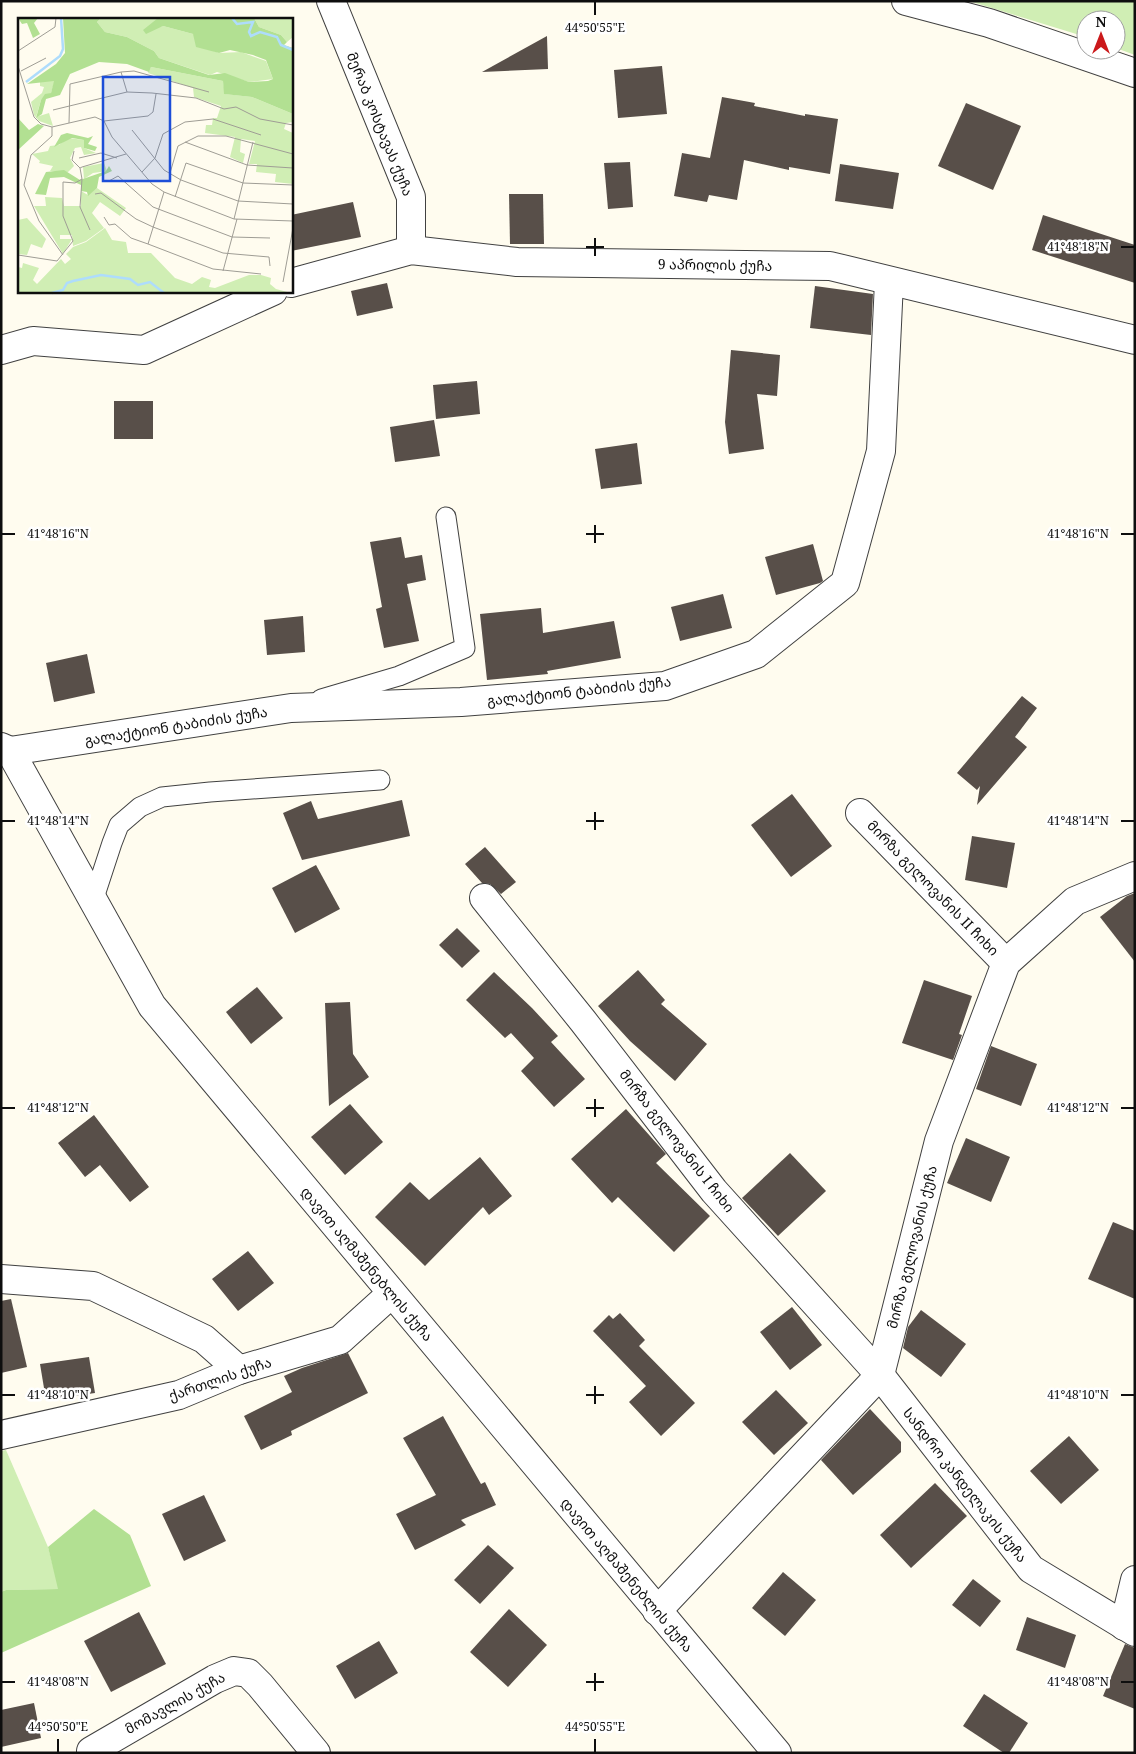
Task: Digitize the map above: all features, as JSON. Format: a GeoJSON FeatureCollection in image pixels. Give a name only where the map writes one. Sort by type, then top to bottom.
{"type":"FeatureCollection","features":[{"type":"Feature","properties":{"kind":"street","name":"მერაბ კოსტავას ქუჩა"},"geometry":{"type":"LineString","coordinates":[[331,1],[411,198],[411,250]]}},
{"type":"Feature","properties":{"kind":"street"},"geometry":{"type":"LineString","coordinates":[[906,1],[989,23],[1135,73]]}},
{"type":"Feature","properties":{"kind":"street","name":"9 აპრილის ქუჩა"},"geometry":{"type":"LineString","coordinates":[[292,283],[411,250],[518,262],[830,266],[888,282],[1135,340]]}},
{"type":"Feature","properties":{"kind":"street","name":"გალაქტიონ ტაბიძის ქუჩა"},"geometry":{"type":"LineString","coordinates":[[6,749],[291,708],[461,702],[666,686],[756,654],[845,583],[881,451],[888,282]]}},
{"type":"Feature","properties":{"kind":"street"},"geometry":{"type":"LineString","coordinates":[[1,350],[33,341],[144,350],[271,292]]}},
{"type":"Feature","properties":{"kind":"street","name":"დავით აღმაშენებლის ქუჩა"},"geometry":{"type":"LineString","coordinates":[[6,749],[152,1006],[391,1294],[777,1753]]}},
{"type":"Feature","properties":{"kind":"street","name":"მირზა გელოვანის II ჩიხი"},"geometry":{"type":"LineString","coordinates":[[860,813],[1006,963]]}},
{"type":"Feature","properties":{"kind":"street","name":"მირზა გელოვანის ქუჩა"},"geometry":{"type":"LineString","coordinates":[[657,1611],[880,1375],[939,1141],[1006,963],[1075,901],[1135,876]]}},
{"type":"Feature","properties":{"kind":"street","name":"მირზა გელოვანის I ჩიხი"},"geometry":{"type":"LineString","coordinates":[[484,898],[583,1021],[714,1191],[880,1375]]}},
{"type":"Feature","properties":{"kind":"street"},"geometry":{"type":"LineString","coordinates":[[1,1279],[93,1286],[204,1339],[239,1370]]}},
{"type":"Feature","properties":{"kind":"street","name":"ქართლის ქუჩა"},"geometry":{"type":"LineString","coordinates":[[1,1435],[179,1395],[239,1370],[340,1340],[391,1294]]}},
{"type":"Feature","properties":{"kind":"street","name":"სანდრო კანდელაკის ქუჩა"},"geometry":{"type":"LineString","coordinates":[[880,1375],[1031,1569],[1130,1629]]}},
{"type":"Feature","properties":{"kind":"street"},"geometry":{"type":"LineString","coordinates":[[1130,1629],[1135,1580]]}},
{"type":"Feature","properties":{"kind":"street","name":"მომავლის ქუჩა"},"geometry":{"type":"LineString","coordinates":[[91,1751],[215,1678],[234,1671],[248,1673],[316,1753]]}},
{"type":"Feature","properties":{"kind":"lane"},"geometry":{"type":"LineString","coordinates":[[291,708],[399,676],[464,648],[446,517]]}},
{"type":"Feature","properties":{"kind":"lane"},"geometry":{"type":"LineString","coordinates":[[93,900],[119,825],[140,806],[162,797],[380,780]]}},
{"type":"Feature","properties":{"kind":"green space"},"geometry":{"type":"Polygon","coordinates":[[[969,1],[1135,1],[1135,55],[1126,52],[1126,10],[1076,10],[1076,34],[969,1]]]}},
{"type":"Feature","properties":{"kind":"green space"},"geometry":{"type":"Polygon","coordinates":[[[6,1450],[48,1547],[59,1589],[6,1590],[1,1592],[1,1451],[6,1450]]]}},
{"type":"Feature","properties":{"kind":"green space"},"geometry":{"type":"Polygon","coordinates":[[[94,1509],[130,1535],[151,1586],[1,1653],[1,1592],[6,1590],[58,1589],[48,1547],[94,1509]]]}},
{"type":"Feature","properties":{"kind":"building"},"geometry":{"type":"Polygon","coordinates":[[[547,36],[548,69],[482,72],[547,36]]]}},
{"type":"Feature","properties":{"kind":"building"},"geometry":{"type":"Polygon","coordinates":[[[662,66],[667,114],[618,118],[614,70],[662,66]]]}},
{"type":"Feature","properties":{"kind":"building"},"geometry":{"type":"Polygon","coordinates":[[[722,97],[755,103],[754,106],[805,116],[805,114],[838,119],[830,174],[789,167],[789,170],[744,160],[737,200],[709,195],[707,202],[674,196],[682,153],[710,158],[722,97]]]}},
{"type":"Feature","properties":{"kind":"building"},"geometry":{"type":"Polygon","coordinates":[[[966,103],[1021,126],[993,190],[938,166],[966,103]]]}},
{"type":"Feature","properties":{"kind":"building"},"geometry":{"type":"Polygon","coordinates":[[[630,162],[633,207],[608,209],[604,163],[630,162]]]}},
{"type":"Feature","properties":{"kind":"building"},"geometry":{"type":"Polygon","coordinates":[[[840,164],[899,173],[893,209],[835,201],[840,164]]]}},
{"type":"Feature","properties":{"kind":"building"},"geometry":{"type":"Polygon","coordinates":[[[509,194],[543,194],[544,244],[510,244],[509,194]]]}},
{"type":"Feature","properties":{"kind":"building"},"geometry":{"type":"Polygon","coordinates":[[[353,202],[361,237],[292,251],[292,215],[353,202]]]}},
{"type":"Feature","properties":{"kind":"building"},"geometry":{"type":"Polygon","coordinates":[[[1043,215],[1135,245],[1135,283],[1032,250],[1043,215]]]}},
{"type":"Feature","properties":{"kind":"building"},"geometry":{"type":"Polygon","coordinates":[[[387,283],[393,308],[357,316],[351,291],[387,283]]]}},
{"type":"Feature","properties":{"kind":"building"},"geometry":{"type":"Polygon","coordinates":[[[815,286],[873,294],[871,335],[810,328],[815,286]]]}},
{"type":"Feature","properties":{"kind":"building"},"geometry":{"type":"Polygon","coordinates":[[[731,350],[780,355],[777,396],[757,394],[764,449],[729,454],[725,422],[731,350]]]}},
{"type":"Feature","properties":{"kind":"building"},"geometry":{"type":"Polygon","coordinates":[[[477,381],[480,414],[436,419],[433,385],[477,381]]]}},
{"type":"Feature","properties":{"kind":"building"},"geometry":{"type":"Polygon","coordinates":[[[114,401],[153,401],[153,439],[114,439],[114,401]]]}},
{"type":"Feature","properties":{"kind":"building"},"geometry":{"type":"Polygon","coordinates":[[[434,420],[440,456],[395,462],[390,427],[434,420]]]}},
{"type":"Feature","properties":{"kind":"building"},"geometry":{"type":"Polygon","coordinates":[[[637,443],[642,484],[601,489],[595,449],[637,443]]]}},
{"type":"Feature","properties":{"kind":"building"},"geometry":{"type":"Polygon","coordinates":[[[401,537],[405,558],[422,555],[426,580],[407,584],[419,641],[384,648],[376,609],[382,607],[370,542],[401,537]]]}},
{"type":"Feature","properties":{"kind":"building"},"geometry":{"type":"Polygon","coordinates":[[[813,544],[823,581],[776,595],[765,557],[813,544]]]}},
{"type":"Feature","properties":{"kind":"building"},"geometry":{"type":"Polygon","coordinates":[[[723,594],[732,628],[680,641],[671,607],[723,594]]]}},
{"type":"Feature","properties":{"kind":"building"},"geometry":{"type":"Polygon","coordinates":[[[541,608],[543,633],[614,621],[621,658],[547,671],[548,674],[487,680],[480,614],[541,608]]]}},
{"type":"Feature","properties":{"kind":"building"},"geometry":{"type":"Polygon","coordinates":[[[303,616],[305,652],[267,655],[264,620],[303,616]]]}},
{"type":"Feature","properties":{"kind":"building"},"geometry":{"type":"Polygon","coordinates":[[[87,654],[95,693],[54,702],[46,663],[87,654]]]}},
{"type":"Feature","properties":{"kind":"building"},"geometry":{"type":"Polygon","coordinates":[[[1022,696],[1037,708],[1015,737],[1027,747],[977,805],[980,786],[977,790],[957,773],[1022,696]]]}},
{"type":"Feature","properties":{"kind":"building"},"geometry":{"type":"Polygon","coordinates":[[[792,794],[832,846],[791,877],[751,825],[792,794]]]}},
{"type":"Feature","properties":{"kind":"building"},"geometry":{"type":"Polygon","coordinates":[[[402,800],[410,836],[302,860],[283,813],[311,801],[318,819],[402,800]]]}},
{"type":"Feature","properties":{"kind":"building"},"geometry":{"type":"Polygon","coordinates":[[[972,836],[1015,843],[1007,888],[965,880],[972,836]]]}},
{"type":"Feature","properties":{"kind":"building"},"geometry":{"type":"Polygon","coordinates":[[[485,847],[516,882],[501,894],[490,884],[482,883],[465,864],[485,847]]]}},
{"type":"Feature","properties":{"kind":"building"},"geometry":{"type":"Polygon","coordinates":[[[316,865],[340,909],[295,933],[272,888],[316,865]]]}},
{"type":"Feature","properties":{"kind":"building"},"geometry":{"type":"Polygon","coordinates":[[[1135,893],[1135,962],[1100,917],[1127,896],[1135,893]]]}},
{"type":"Feature","properties":{"kind":"building"},"geometry":{"type":"Polygon","coordinates":[[[457,928],[480,951],[462,968],[439,945],[457,928]]]}},
{"type":"Feature","properties":{"kind":"building"},"geometry":{"type":"Polygon","coordinates":[[[638,970],[665,1000],[661,1004],[707,1044],[675,1081],[630,1041],[598,1006],[638,970]]]}},
{"type":"Feature","properties":{"kind":"building"},"geometry":{"type":"Polygon","coordinates":[[[494,972],[558,1036],[551,1042],[585,1079],[554,1107],[521,1071],[534,1058],[511,1033],[505,1038],[466,1000],[494,972]]]}},
{"type":"Feature","properties":{"kind":"building"},"geometry":{"type":"Polygon","coordinates":[[[924,980],[972,996],[959,1034],[962,1035],[953,1060],[902,1043],[924,980]]]}},
{"type":"Feature","properties":{"kind":"building"},"geometry":{"type":"Polygon","coordinates":[[[257,987],[283,1018],[251,1044],[226,1012],[257,987]]]}},
{"type":"Feature","properties":{"kind":"building"},"geometry":{"type":"Polygon","coordinates":[[[350,1002],[353,1054],[369,1077],[329,1106],[325,1003],[350,1002]]]}},
{"type":"Feature","properties":{"kind":"building"},"geometry":{"type":"Polygon","coordinates":[[[991,1046],[1037,1064],[1021,1106],[976,1089],[991,1046]]]}},
{"type":"Feature","properties":{"kind":"building"},"geometry":{"type":"Polygon","coordinates":[[[350,1104],[383,1142],[345,1175],[311,1137],[350,1104]]]}},
{"type":"Feature","properties":{"kind":"building"},"geometry":{"type":"Polygon","coordinates":[[[626,1109],[666,1154],[656,1163],[710,1216],[674,1252],[618,1197],[612,1203],[571,1159],[626,1109]]]}},
{"type":"Feature","properties":{"kind":"building"},"geometry":{"type":"Polygon","coordinates":[[[94,1115],[149,1187],[130,1202],[100,1165],[85,1177],[58,1143],[94,1115]]]}},
{"type":"Feature","properties":{"kind":"building"},"geometry":{"type":"Polygon","coordinates":[[[966,1138],[1010,1157],[991,1202],[947,1183],[966,1138]]]}},
{"type":"Feature","properties":{"kind":"building"},"geometry":{"type":"Polygon","coordinates":[[[790,1153],[826,1191],[778,1236],[742,1198],[790,1153]]]}},
{"type":"Feature","properties":{"kind":"building"},"geometry":{"type":"Polygon","coordinates":[[[480,1157],[512,1196],[489,1215],[483,1207],[425,1266],[375,1217],[410,1182],[429,1200],[480,1157]]]}},
{"type":"Feature","properties":{"kind":"building"},"geometry":{"type":"Polygon","coordinates":[[[1113,1222],[1135,1231],[1135,1299],[1088,1279],[1113,1222]]]}},
{"type":"Feature","properties":{"kind":"building"},"geometry":{"type":"Polygon","coordinates":[[[248,1251],[274,1283],[238,1311],[212,1279],[248,1251]]]}},
{"type":"Feature","properties":{"kind":"building"},"geometry":{"type":"Polygon","coordinates":[[[11,1299],[27,1367],[1,1373],[1,1301],[11,1299]]]}},
{"type":"Feature","properties":{"kind":"building"},"geometry":{"type":"Polygon","coordinates":[[[792,1307],[822,1345],[790,1370],[760,1332],[792,1307]]]}},
{"type":"Feature","properties":{"kind":"building"},"geometry":{"type":"Polygon","coordinates":[[[921,1310],[966,1344],[941,1377],[903,1348],[908,1327],[921,1310]]]}},
{"type":"Feature","properties":{"kind":"building"},"geometry":{"type":"Polygon","coordinates":[[[620,1313],[645,1340],[639,1346],[695,1403],[661,1436],[629,1402],[646,1386],[593,1331],[609,1315],[613,1319],[620,1313]]]}},
{"type":"Feature","properties":{"kind":"building"},"geometry":{"type":"Polygon","coordinates":[[[348,1353],[368,1393],[291,1431],[292,1435],[261,1450],[244,1416],[292,1392],[284,1376],[348,1353]]]}},
{"type":"Feature","properties":{"kind":"building"},"geometry":{"type":"Polygon","coordinates":[[[89,1357],[95,1393],[46,1400],[40,1364],[89,1357]]]}},
{"type":"Feature","properties":{"kind":"building"},"geometry":{"type":"Polygon","coordinates":[[[776,1390],[808,1423],[774,1455],[742,1422],[776,1390]]]}},
{"type":"Feature","properties":{"kind":"building"},"geometry":{"type":"Polygon","coordinates":[[[870,1409],[901,1442],[901,1452],[853,1495],[821,1460],[870,1409]]]}},
{"type":"Feature","properties":{"kind":"building"},"geometry":{"type":"Polygon","coordinates":[[[443,1416],[481,1484],[485,1482],[496,1505],[461,1520],[466,1525],[415,1550],[396,1514],[436,1495],[403,1438],[443,1416]]]}},
{"type":"Feature","properties":{"kind":"building"},"geometry":{"type":"Polygon","coordinates":[[[1069,1436],[1099,1470],[1061,1504],[1030,1471],[1069,1436]]]}},
{"type":"Feature","properties":{"kind":"building"},"geometry":{"type":"Polygon","coordinates":[[[935,1483],[967,1516],[911,1568],[880,1535],[935,1483]]]}},
{"type":"Feature","properties":{"kind":"building"},"geometry":{"type":"Polygon","coordinates":[[[204,1495],[226,1541],[184,1561],[162,1514],[204,1495]]]}},
{"type":"Feature","properties":{"kind":"building"},"geometry":{"type":"Polygon","coordinates":[[[488,1545],[514,1568],[480,1604],[454,1580],[488,1545]]]}},
{"type":"Feature","properties":{"kind":"building"},"geometry":{"type":"Polygon","coordinates":[[[783,1572],[816,1600],[785,1636],[752,1608],[783,1572]]]}},
{"type":"Feature","properties":{"kind":"building"},"geometry":{"type":"Polygon","coordinates":[[[973,1579],[1001,1601],[980,1627],[952,1605],[973,1579]]]}},
{"type":"Feature","properties":{"kind":"building"},"geometry":{"type":"Polygon","coordinates":[[[509,1609],[547,1645],[508,1687],[470,1652],[509,1609]]]}},
{"type":"Feature","properties":{"kind":"building"},"geometry":{"type":"Polygon","coordinates":[[[139,1612],[166,1664],[111,1692],[84,1641],[139,1612]]]}},
{"type":"Feature","properties":{"kind":"building"},"geometry":{"type":"Polygon","coordinates":[[[1027,1617],[1076,1635],[1065,1668],[1016,1650],[1027,1617]]]}},
{"type":"Feature","properties":{"kind":"building"},"geometry":{"type":"Polygon","coordinates":[[[379,1641],[398,1673],[355,1699],[336,1666],[379,1641]]]}},
{"type":"Feature","properties":{"kind":"building"},"geometry":{"type":"Polygon","coordinates":[[[1125,1644],[1135,1648],[1135,1709],[1103,1696],[1125,1644]]]}},
{"type":"Feature","properties":{"kind":"building"},"geometry":{"type":"Polygon","coordinates":[[[984,1694],[1028,1723],[1009,1753],[1004,1753],[963,1726],[984,1694]]]}},
{"type":"Feature","properties":{"kind":"building"},"geometry":{"type":"Polygon","coordinates":[[[34,1703],[41,1738],[1,1747],[1,1710],[34,1703]]]}}]}
